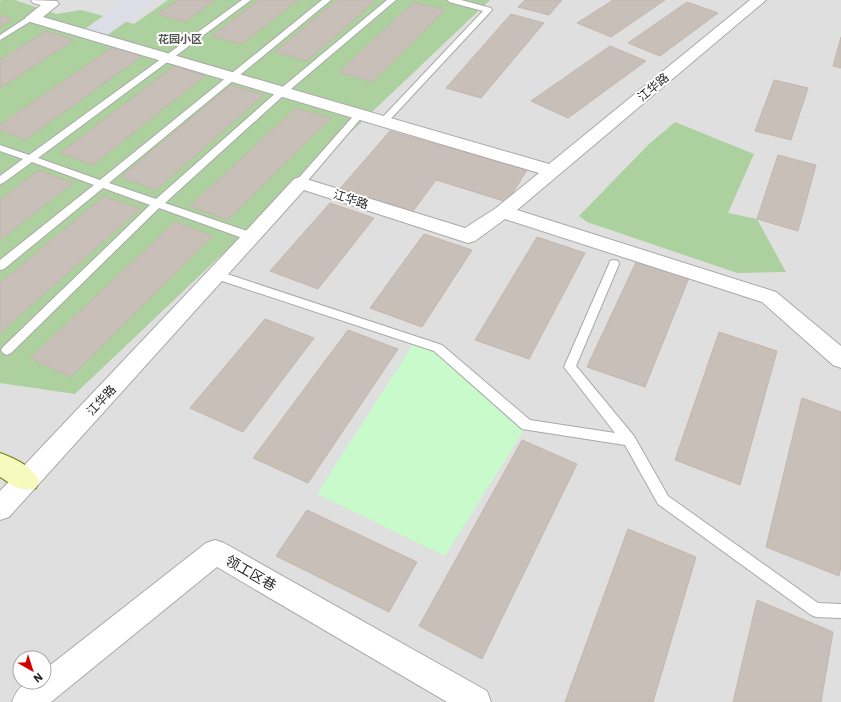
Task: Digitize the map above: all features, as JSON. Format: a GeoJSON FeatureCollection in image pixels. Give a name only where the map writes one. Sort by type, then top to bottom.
{"type":"FeatureCollection","features":[{"type":"Feature","properties":{"kind":"street"},"geometry":{"type":"LineString","coordinates":[[32,18],[52,4],[38,0]]}},
{"type":"Feature","properties":{"kind":"street","name":"江华路"},"geometry":{"type":"LineString","coordinates":[[0,509],[252,237],[300,183],[468,236],[503,212],[759,0]]}},
{"type":"Feature","properties":{"kind":"street"},"geometry":{"type":"LineString","coordinates":[[32,18],[552,171]]}},
{"type":"Feature","properties":{"kind":"street"},"geometry":{"type":"LineString","coordinates":[[503,212],[769,297],[841,358]]}},
{"type":"Feature","properties":{"kind":"street"},"geometry":{"type":"LineString","coordinates":[[0,464],[27,480]]}},
{"type":"Feature","properties":{"kind":"street","name":"领工区巷"},"geometry":{"type":"LineString","coordinates":[[27,702],[215,552],[476,702]]}},
{"type":"Feature","properties":{"kind":"lane"},"geometry":{"type":"LineString","coordinates":[[0,181],[247,0]]}},
{"type":"Feature","properties":{"kind":"lane"},"geometry":{"type":"LineString","coordinates":[[0,266],[327,0]]}},
{"type":"Feature","properties":{"kind":"lane"},"geometry":{"type":"LineString","coordinates":[[7,350],[157,204],[282,92],[392,0]]}},
{"type":"Feature","properties":{"kind":"lane"},"geometry":{"type":"LineString","coordinates":[[383,122],[488,10],[452,0]]}},
{"type":"Feature","properties":{"kind":"lane"},"geometry":{"type":"LineString","coordinates":[[0,38],[32,18]]}},
{"type":"Feature","properties":{"kind":"lane"},"geometry":{"type":"LineString","coordinates":[[300,183],[359,115]]}},
{"type":"Feature","properties":{"kind":"lane"},"geometry":{"type":"LineString","coordinates":[[0,148],[252,237]]}},
{"type":"Feature","properties":{"kind":"lane"},"geometry":{"type":"LineString","coordinates":[[614,264],[570,366],[629,440],[664,500],[816,610],[841,611]]}},
{"type":"Feature","properties":{"kind":"lane"},"geometry":{"type":"LineString","coordinates":[[217,275],[438,348],[527,425],[629,440]]}},
{"type":"Feature","properties":{"kind":"shaded area"},"geometry":{"type":"Polygon","coordinates":[[[0,0],[841,0],[841,702],[0,702],[0,0]]]}},
{"type":"Feature","properties":{"kind":"shaded area"},"geometry":{"type":"Polygon","coordinates":[[[115,0],[156,0],[102,39],[79,33],[123,2],[115,0]]]}},
{"type":"Feature","properties":{"kind":"green space"},"geometry":{"type":"Polygon","coordinates":[[[15,0],[56,14],[81,10],[134,24],[168,0],[490,0],[75,394],[0,383],[0,1],[15,0]]]}},
{"type":"Feature","properties":{"kind":"green space"},"geometry":{"type":"Polygon","coordinates":[[[675,122],[754,154],[728,213],[757,219],[786,272],[737,273],[587,222],[579,216],[649,144],[675,122]]]}},
{"type":"Feature","properties":{"kind":"green space"},"geometry":{"type":"Polygon","coordinates":[[[415,341],[438,348],[527,425],[445,556],[317,494],[415,341]]]}},
{"type":"Feature","properties":{"kind":"building"},"geometry":{"type":"Polygon","coordinates":[[[178,0],[215,0],[185,22],[158,14],[178,0]]]}},
{"type":"Feature","properties":{"kind":"building"},"geometry":{"type":"Polygon","coordinates":[[[259,0],[298,0],[242,44],[212,36],[259,0]]]}},
{"type":"Feature","properties":{"kind":"building"},"geometry":{"type":"Polygon","coordinates":[[[337,0],[376,0],[307,61],[275,52],[337,0]]]}},
{"type":"Feature","properties":{"kind":"building"},"geometry":{"type":"Polygon","coordinates":[[[525,0],[562,0],[549,15],[518,7],[525,0]]]}},
{"type":"Feature","properties":{"kind":"building"},"geometry":{"type":"Polygon","coordinates":[[[613,0],[665,0],[611,37],[577,23],[613,0]]]}},
{"type":"Feature","properties":{"kind":"building"},"geometry":{"type":"Polygon","coordinates":[[[414,2],[445,10],[372,82],[339,72],[414,2]]]}},
{"type":"Feature","properties":{"kind":"building"},"geometry":{"type":"Polygon","coordinates":[[[687,2],[718,13],[660,56],[628,43],[687,2]]]}},
{"type":"Feature","properties":{"kind":"building"},"geometry":{"type":"Polygon","coordinates":[[[511,14],[544,23],[481,98],[446,88],[511,14]]]}},
{"type":"Feature","properties":{"kind":"building"},"geometry":{"type":"Polygon","coordinates":[[[0,15],[12,19],[0,27],[0,15]]]}},
{"type":"Feature","properties":{"kind":"building"},"geometry":{"type":"Polygon","coordinates":[[[46,31],[74,40],[0,88],[0,60],[46,31]]]}},
{"type":"Feature","properties":{"kind":"building"},"geometry":{"type":"Polygon","coordinates":[[[841,37],[841,68],[833,66],[841,37]]]}},
{"type":"Feature","properties":{"kind":"building"},"geometry":{"type":"Polygon","coordinates":[[[610,46],[646,61],[568,118],[531,101],[610,46]]]}},
{"type":"Feature","properties":{"kind":"building"},"geometry":{"type":"Polygon","coordinates":[[[113,47],[142,56],[25,140],[0,130],[0,125],[113,47]]]}},
{"type":"Feature","properties":{"kind":"building"},"geometry":{"type":"Polygon","coordinates":[[[174,66],[205,76],[93,165],[60,153],[174,66]]]}},
{"type":"Feature","properties":{"kind":"building"},"geometry":{"type":"Polygon","coordinates":[[[774,80],[808,88],[791,140],[755,131],[774,80]]]}},
{"type":"Feature","properties":{"kind":"building"},"geometry":{"type":"Polygon","coordinates":[[[231,85],[264,95],[156,190],[121,177],[231,85]]]}},
{"type":"Feature","properties":{"kind":"building"},"geometry":{"type":"Polygon","coordinates":[[[296,108],[331,118],[228,220],[190,206],[296,108]]]}},
{"type":"Feature","properties":{"kind":"building"},"geometry":{"type":"Polygon","coordinates":[[[390,131],[527,170],[507,202],[436,180],[411,214],[338,191],[390,131]]]}},
{"type":"Feature","properties":{"kind":"building"},"geometry":{"type":"Polygon","coordinates":[[[778,155],[816,165],[798,231],[757,219],[778,155]]]}},
{"type":"Feature","properties":{"kind":"building"},"geometry":{"type":"Polygon","coordinates":[[[39,170],[73,183],[0,240],[0,200],[39,170]]]}},
{"type":"Feature","properties":{"kind":"building"},"geometry":{"type":"Polygon","coordinates":[[[104,196],[140,209],[0,333],[0,283],[104,196]]]}},
{"type":"Feature","properties":{"kind":"building"},"geometry":{"type":"Polygon","coordinates":[[[330,203],[374,218],[318,289],[270,271],[330,203]]]}},
{"type":"Feature","properties":{"kind":"building"},"geometry":{"type":"Polygon","coordinates":[[[175,222],[213,236],[71,377],[30,358],[175,222]]]}},
{"type":"Feature","properties":{"kind":"building"},"geometry":{"type":"Polygon","coordinates":[[[424,234],[472,250],[422,327],[370,308],[424,234]]]}},
{"type":"Feature","properties":{"kind":"building"},"geometry":{"type":"Polygon","coordinates":[[[537,237],[585,253],[529,359],[475,340],[537,237]]]}},
{"type":"Feature","properties":{"kind":"building"},"geometry":{"type":"Polygon","coordinates":[[[638,258],[690,275],[645,387],[587,367],[638,258]]]}},
{"type":"Feature","properties":{"kind":"building"},"geometry":{"type":"Polygon","coordinates":[[[265,319],[314,338],[243,432],[190,408],[265,319]]]}},
{"type":"Feature","properties":{"kind":"building"},"geometry":{"type":"Polygon","coordinates":[[[348,330],[398,349],[308,483],[253,458],[348,330]]]}},
{"type":"Feature","properties":{"kind":"building"},"geometry":{"type":"Polygon","coordinates":[[[719,332],[777,351],[740,485],[675,460],[719,332]]]}},
{"type":"Feature","properties":{"kind":"building"},"geometry":{"type":"Polygon","coordinates":[[[802,398],[841,412],[841,566],[839,576],[766,547],[802,398]]]}},
{"type":"Feature","properties":{"kind":"building"},"geometry":{"type":"Polygon","coordinates":[[[522,440],[577,464],[482,659],[419,626],[522,440]]]}},
{"type":"Feature","properties":{"kind":"building"},"geometry":{"type":"Polygon","coordinates":[[[307,510],[417,562],[389,612],[276,556],[307,510]]]}},
{"type":"Feature","properties":{"kind":"building"},"geometry":{"type":"Polygon","coordinates":[[[628,529],[696,557],[653,702],[565,702],[628,529]]]}},
{"type":"Feature","properties":{"kind":"building"},"geometry":{"type":"Polygon","coordinates":[[[757,600],[833,632],[821,702],[733,702],[757,600]]]}},
{"type":"Feature","properties":{"kind":"district","name":"花园小区"},"geometry":{"type":"Point","coordinates":[180,39]}}]}
